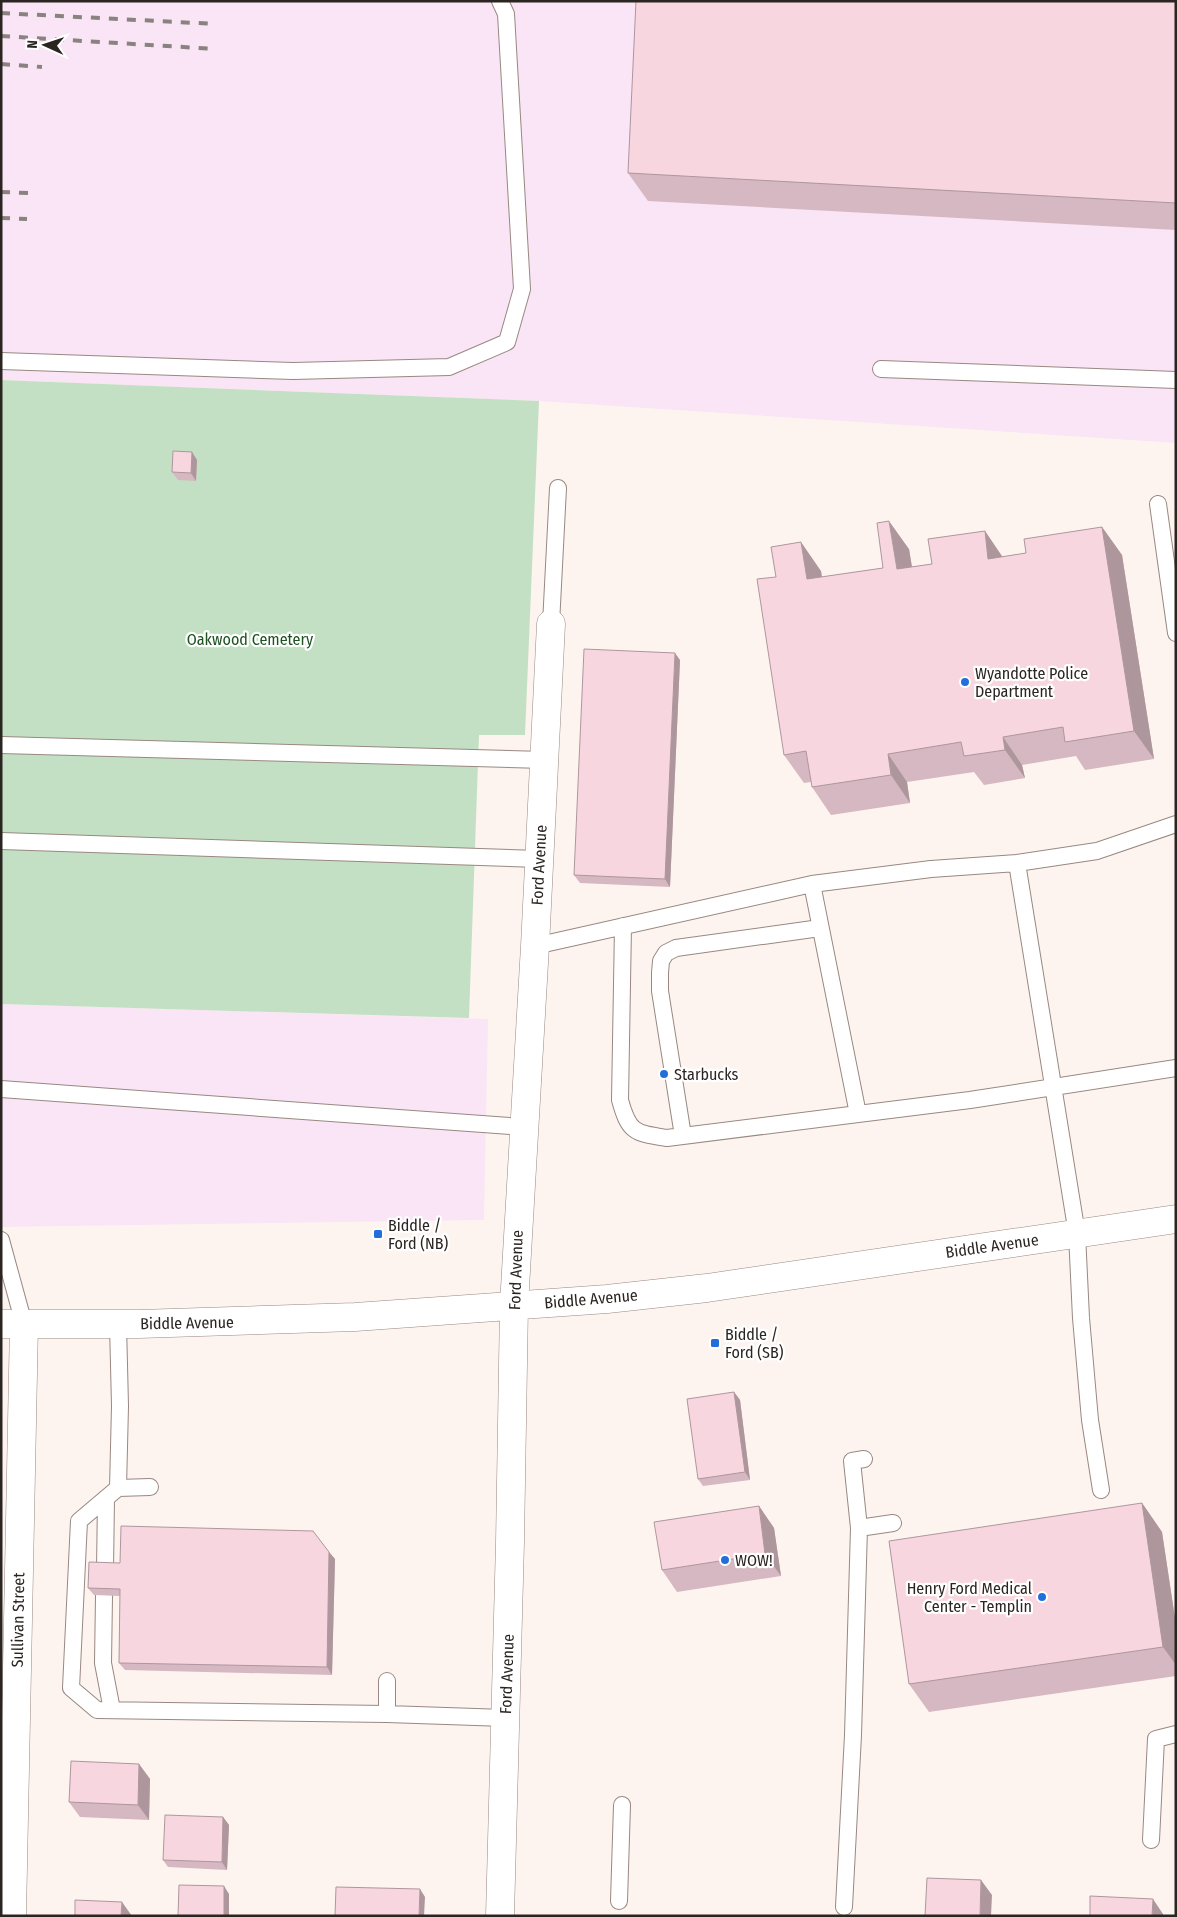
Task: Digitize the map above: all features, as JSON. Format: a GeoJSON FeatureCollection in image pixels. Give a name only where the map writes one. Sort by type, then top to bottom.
{"type":"FeatureCollection","features":[{"type":"Feature","properties":{"kind":"main road","name":"Ford Avenue"},"geometry":{"type":"LineString","coordinates":[[500,1916],[510,1551],[514,1305],[551,624]]}},
{"type":"Feature","properties":{"kind":"main road","name":"Biddle Avenue"},"geometry":{"type":"LineString","coordinates":[[13,1324],[118,1324],[355,1317],[607,1299],[707,1288],[1176,1219]]}},
{"type":"Feature","properties":{"kind":"main road","name":"Sullivan Street"},"geometry":{"type":"LineString","coordinates":[[12,1916],[9,1673],[13,1324]]}},
{"type":"Feature","properties":{"kind":"lane"},"geometry":{"type":"LineString","coordinates":[[1,361],[293,371],[450,367],[507,342],[522,289],[506,14],[500,1]]}},
{"type":"Feature","properties":{"kind":"lane"},"geometry":{"type":"LineString","coordinates":[[881,370],[1176,380]]}},
{"type":"Feature","properties":{"kind":"lane"},"geometry":{"type":"LineString","coordinates":[[551,624],[558,488]]}},
{"type":"Feature","properties":{"kind":"lane"},"geometry":{"type":"LineString","coordinates":[[1158,504],[1176,632]]}},
{"type":"Feature","properties":{"kind":"lane"},"geometry":{"type":"LineString","coordinates":[[1,745],[544,760]]}},
{"type":"Feature","properties":{"kind":"lane"},"geometry":{"type":"LineString","coordinates":[[535,946],[812,884],[931,869],[1017,863],[1097,851],[1176,824]]}},
{"type":"Feature","properties":{"kind":"lane"},"geometry":{"type":"LineString","coordinates":[[1,841],[539,859]]}},
{"type":"Feature","properties":{"kind":"lane"},"geometry":{"type":"LineString","coordinates":[[1017,863],[1077,1234],[1081,1318],[1090,1420],[1101,1490]]}},
{"type":"Feature","properties":{"kind":"lane"},"geometry":{"type":"LineString","coordinates":[[812,884],[858,1114]]}},
{"type":"Feature","properties":{"kind":"lane"},"geometry":{"type":"LineString","coordinates":[[623,926],[620,1100],[626,1122],[642,1134],[667,1138],[1052,1088],[1176,1068]]}},
{"type":"Feature","properties":{"kind":"lane"},"geometry":{"type":"LineString","coordinates":[[683,1136],[660,991],[661,961],[666,953],[676,948],[820,928]]}},
{"type":"Feature","properties":{"kind":"lane"},"geometry":{"type":"LineString","coordinates":[[1,1090],[523,1127]]}},
{"type":"Feature","properties":{"kind":"lane"},"geometry":{"type":"LineString","coordinates":[[1,1240],[13,1324]]}},
{"type":"Feature","properties":{"kind":"lane"},"geometry":{"type":"LineString","coordinates":[[105,1570],[120,1406],[118,1324]]}},
{"type":"Feature","properties":{"kind":"lane"},"geometry":{"type":"LineString","coordinates":[[844,1907],[853,1735],[859,1528],[852,1461],[864,1459]]}},
{"type":"Feature","properties":{"kind":"lane"},"geometry":{"type":"LineString","coordinates":[[150,1487],[112,1493],[79,1521],[71,1688],[97,1710],[386,1714],[505,1718]]}},
{"type":"Feature","properties":{"kind":"lane"},"geometry":{"type":"LineString","coordinates":[[859,1528],[893,1523]]}},
{"type":"Feature","properties":{"kind":"lane"},"geometry":{"type":"LineString","coordinates":[[104,1596],[103,1663],[112,1710]]}},
{"type":"Feature","properties":{"kind":"lane"},"geometry":{"type":"LineString","coordinates":[[386,1714],[387,1681]]}},
{"type":"Feature","properties":{"kind":"lane"},"geometry":{"type":"LineString","coordinates":[[1151,1840],[1156,1738],[1176,1734]]}},
{"type":"Feature","properties":{"kind":"lane"},"geometry":{"type":"LineString","coordinates":[[619,1901],[622,1805]]}},
{"type":"Feature","properties":{"kind":"shaded area"},"geometry":{"type":"Polygon","coordinates":[[[1,1],[1176,1],[1176,443],[539,401],[1,380],[1,1]]]}},
{"type":"Feature","properties":{"kind":"shaded area"},"geometry":{"type":"Polygon","coordinates":[[[1,1004],[488,1019],[484,1220],[1,1227],[1,1004]]]}},
{"type":"Feature","properties":{"kind":"green space","name":"Oakwood Cemetery"},"geometry":{"type":"Polygon","coordinates":[[[1,380],[539,401],[525,735],[479,735],[469,1018],[1,1004],[1,380]]]}},
{"type":"Feature","properties":{"kind":"building"},"geometry":{"type":"Polygon","coordinates":[[[636,1],[1176,1],[1176,203],[628,173],[636,1]]]}},
{"type":"Feature","properties":{"kind":"building"},"geometry":{"type":"Polygon","coordinates":[[[173,451],[192,452],[191,473],[172,472],[173,451]]]}},
{"type":"Feature","properties":{"kind":"building","name":"Wyandotte Police Department"},"geometry":{"type":"Polygon","coordinates":[[[889,521],[897,569],[932,564],[928,539],[985,531],[988,559],[1026,553],[1024,539],[1102,527],[1134,731],[1065,742],[1063,727],[1003,737],[1005,750],[964,756],[961,742],[888,754],[891,775],[812,787],[806,751],[784,755],[757,579],[776,577],[771,547],[801,542],[807,579],[883,568],[877,523],[889,521]]]}},
{"type":"Feature","properties":{"kind":"building"},"geometry":{"type":"Polygon","coordinates":[[[584,649],[675,653],[665,879],[574,875],[584,649]]]}},
{"type":"Feature","properties":{"kind":"building"},"geometry":{"type":"Polygon","coordinates":[[[734,1392],[745,1472],[698,1479],[687,1399],[734,1392]]]}},
{"type":"Feature","properties":{"kind":"building","name":"Henry Ford Medical Center - Templin"},"geometry":{"type":"Polygon","coordinates":[[[1142,1503],[1163,1647],[909,1684],[889,1541],[1142,1503]]]}},
{"type":"Feature","properties":{"kind":"building"},"geometry":{"type":"Polygon","coordinates":[[[759,1506],[765,1554],[662,1570],[654,1522],[759,1506]]]}},
{"type":"Feature","properties":{"kind":"building"},"geometry":{"type":"Polygon","coordinates":[[[121,1526],[313,1531],[329,1552],[327,1667],[119,1663],[120,1589],[88,1588],[89,1562],[120,1563],[121,1526]]]}},
{"type":"Feature","properties":{"kind":"building"},"geometry":{"type":"Polygon","coordinates":[[[71,1761],[139,1764],[138,1805],[69,1802],[71,1761]]]}},
{"type":"Feature","properties":{"kind":"building"},"geometry":{"type":"Polygon","coordinates":[[[165,1815],[223,1817],[222,1862],[163,1860],[165,1815]]]}},
{"type":"Feature","properties":{"kind":"building"},"geometry":{"type":"Polygon","coordinates":[[[927,1878],[981,1880],[980,1916],[925,1916],[927,1878]]]}},
{"type":"Feature","properties":{"kind":"building"},"geometry":{"type":"Polygon","coordinates":[[[179,1885],[224,1886],[224,1916],[178,1916],[179,1885]]]}},
{"type":"Feature","properties":{"kind":"building"},"geometry":{"type":"Polygon","coordinates":[[[336,1887],[420,1889],[419,1916],[335,1916],[336,1887]]]}},
{"type":"Feature","properties":{"kind":"building"},"geometry":{"type":"Polygon","coordinates":[[[1090,1896],[1153,1899],[1152,1916],[1090,1916],[1090,1896]]]}},
{"type":"Feature","properties":{"kind":"building"},"geometry":{"type":"Polygon","coordinates":[[[75,1900],[122,1902],[121,1916],[75,1916],[75,1900]]]}},
{"type":"Feature","properties":{"kind":"railway"},"geometry":{"type":"LineString","coordinates":[[1,13],[216,24]]}},
{"type":"Feature","properties":{"kind":"railway"},"geometry":{"type":"LineString","coordinates":[[1,36],[216,49]]}},
{"type":"Feature","properties":{"kind":"railway"},"geometry":{"type":"LineString","coordinates":[[1,64],[42,67]]}},
{"type":"Feature","properties":{"kind":"railway"},"geometry":{"type":"LineString","coordinates":[[1,192],[28,193]]}},
{"type":"Feature","properties":{"kind":"railway"},"geometry":{"type":"LineString","coordinates":[[1,218],[27,219]]}},
{"type":"Feature","properties":{"kind":"place","name":"Wyandotte Police Department"},"geometry":{"type":"Point","coordinates":[965,682]}},
{"type":"Feature","properties":{"kind":"place","name":"Starbucks"},"geometry":{"type":"Point","coordinates":[664,1074]}},
{"type":"Feature","properties":{"kind":"place","name":"Biddle / Ford (NB)"},"geometry":{"type":"Point","coordinates":[378,1234]}},
{"type":"Feature","properties":{"kind":"place","name":"Biddle / Ford (SB)"},"geometry":{"type":"Point","coordinates":[715,1343]}},
{"type":"Feature","properties":{"kind":"place","name":"WOW!"},"geometry":{"type":"Point","coordinates":[725,1560]}},
{"type":"Feature","properties":{"kind":"place","name":"Henry Ford Medical Center - Templin"},"geometry":{"type":"Point","coordinates":[1042,1597]}}]}
